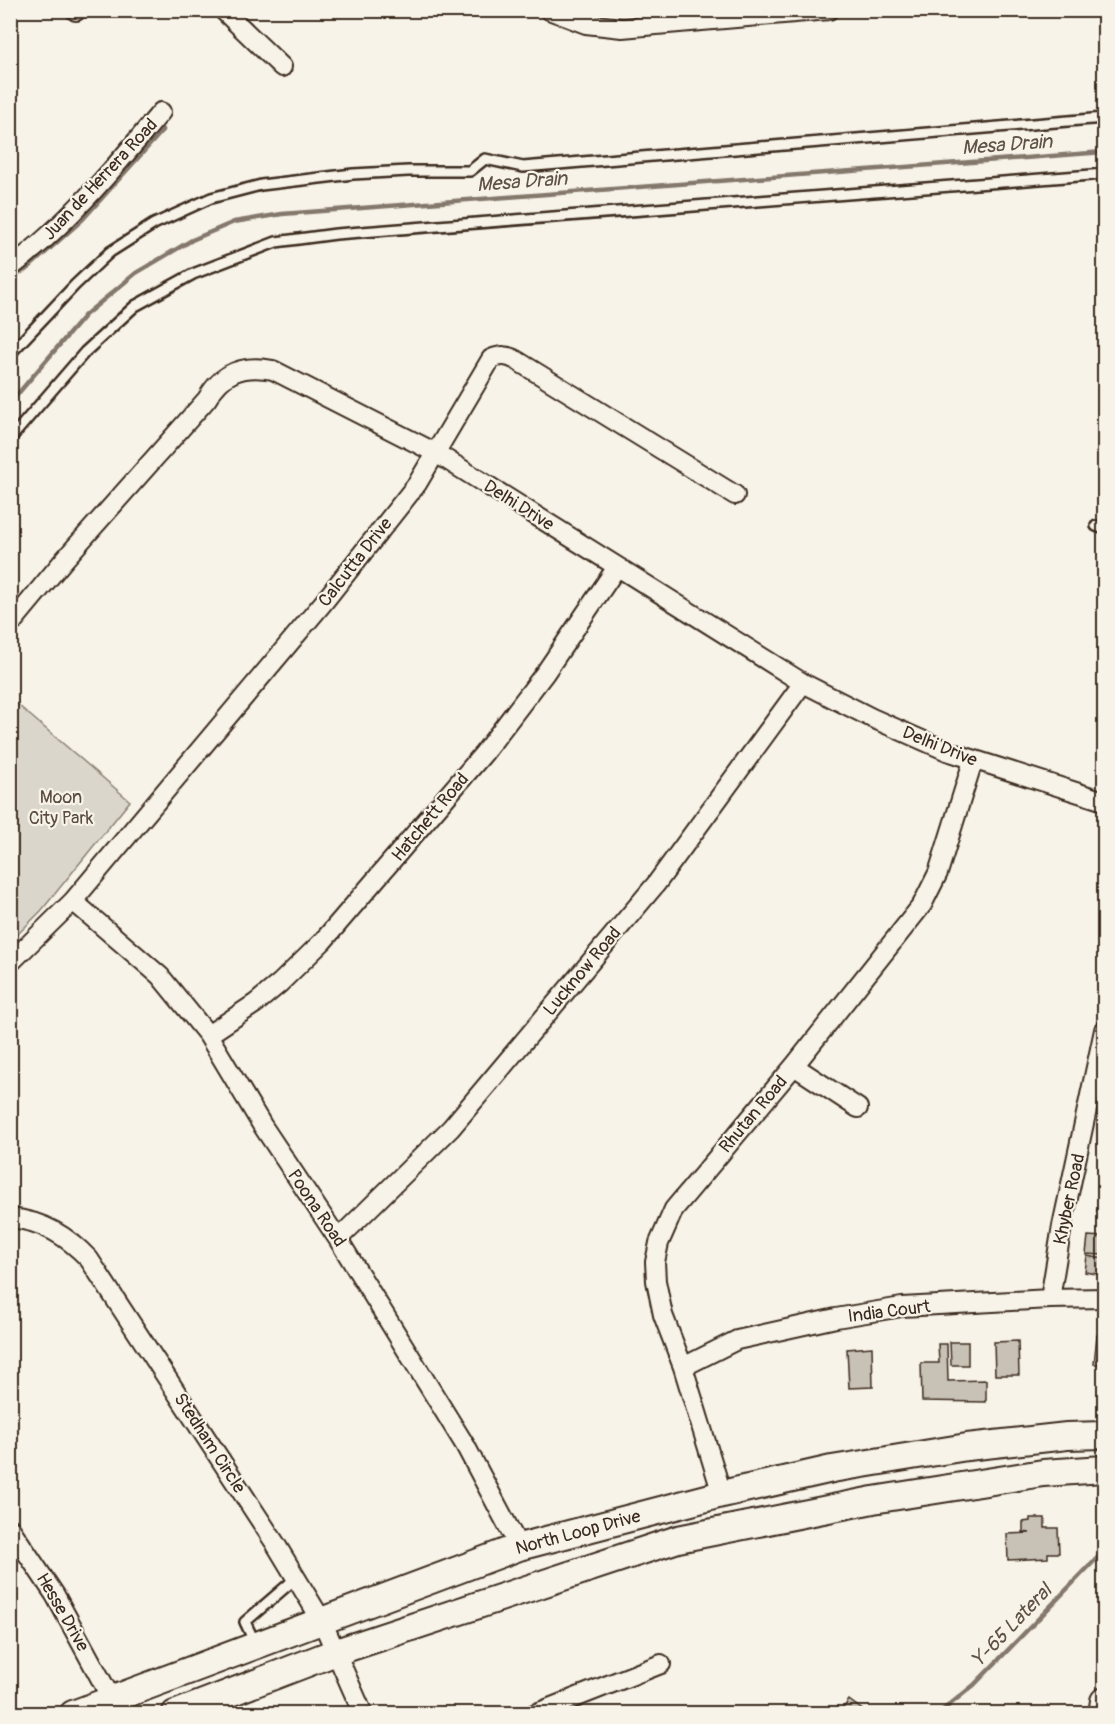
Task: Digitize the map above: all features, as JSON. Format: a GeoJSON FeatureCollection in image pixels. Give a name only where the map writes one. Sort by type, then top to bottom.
{"type":"FeatureCollection","features":[{"type":"Feature","properties":{"kind":"main road","name":"North Loop Drive"},"geometry":{"type":"LineString","coordinates":[[73,1713],[519,1547],[722,1494],[832,1469],[967,1447],[1067,1436],[1104,1435]]}},
{"type":"Feature","properties":{"kind":"main road","name":"North Loop Drive"},"geometry":{"type":"LineString","coordinates":[[176,1713],[336,1652],[678,1539],[873,1500],[1043,1473],[1104,1469]]}},
{"type":"Feature","properties":{"kind":"main road"},"geometry":{"type":"LineString","coordinates":[[1102,1713],[1104,1701]]}},
{"type":"Feature","properties":{"kind":"street"},"geometry":{"type":"LineString","coordinates":[[223,10],[282,67]]}},
{"type":"Feature","properties":{"kind":"street"},"geometry":{"type":"LineString","coordinates":[[549,10],[586,24],[622,27],[702,16],[829,10]]}},
{"type":"Feature","properties":{"kind":"street","name":"Juan de Herrera Road"},"geometry":{"type":"LineString","coordinates":[[10,268],[50,235],[90,194],[161,112]]}},
{"type":"Feature","properties":{"kind":"street","name":"Calcutta Drive"},"geometry":{"type":"LineString","coordinates":[[10,963],[73,901],[323,603],[417,484],[491,359],[509,356],[735,495]]}},
{"type":"Feature","properties":{"kind":"street","name":"Delhi Drive"},"geometry":{"type":"LineString","coordinates":[[10,625],[64,560],[207,399],[212,389],[228,375],[258,367],[273,370],[436,453],[803,683],[947,752],[1104,801]]}},
{"type":"Feature","properties":{"kind":"street","name":"Hatchett Road"},"geometry":{"type":"LineString","coordinates":[[208,1035],[256,1003],[280,983],[323,941],[352,908],[484,753],[545,673],[617,567]]}},
{"type":"Feature","properties":{"kind":"street","name":"Lucknow Road"},"geometry":{"type":"LineString","coordinates":[[338,1239],[451,1128],[610,938],[662,875],[803,683]]}},
{"type":"Feature","properties":{"kind":"street","name":"Rhutan Road"},"geometry":{"type":"LineString","coordinates":[[722,1494],[683,1367],[663,1315],[656,1281],[655,1262],[659,1243],[674,1209],[794,1065],[922,905],[938,873],[974,761]]}},
{"type":"Feature","properties":{"kind":"street","name":"Poona Road"},"geometry":{"type":"LineString","coordinates":[[73,901],[160,975],[208,1035],[262,1125],[338,1239],[465,1445],[519,1547]]}},
{"type":"Feature","properties":{"kind":"street","name":"Khyber Road"},"geometry":{"type":"LineString","coordinates":[[1050,1299],[1062,1226],[1104,1030]]}},
{"type":"Feature","properties":{"kind":"street"},"geometry":{"type":"LineString","coordinates":[[794,1065],[858,1108]]}},
{"type":"Feature","properties":{"kind":"street","name":"Stedham Circle"},"geometry":{"type":"LineString","coordinates":[[10,1218],[42,1225],[61,1234],[75,1244],[89,1259],[322,1621],[363,1713]]}},
{"type":"Feature","properties":{"kind":"street","name":"India Court"},"geometry":{"type":"LineString","coordinates":[[683,1367],[737,1340],[836,1318],[902,1307],[1104,1298]]}},
{"type":"Feature","properties":{"kind":"street","name":"Hesse Drive"},"geometry":{"type":"LineString","coordinates":[[10,1528],[55,1595],[111,1698]]}},
{"type":"Feature","properties":{"kind":"street"},"geometry":{"type":"LineString","coordinates":[[534,1713],[573,1707],[661,1664]]}},
{"type":"Feature","properties":{"kind":"lane"},"geometry":{"type":"LineString","coordinates":[[10,354],[75,285],[110,252],[154,224],[211,198],[261,185],[353,174],[470,171],[485,159],[523,167],[1104,118]]}},
{"type":"Feature","properties":{"kind":"lane"},"geometry":{"type":"LineString","coordinates":[[10,439],[84,352],[135,306],[193,274],[276,242],[336,234],[1104,174]]}},
{"type":"Feature","properties":{"kind":"lane"},"geometry":{"type":"LineString","coordinates":[[256,1645],[245,1622],[296,1578]]}},
{"type":"Feature","properties":{"kind":"green space","name":"Moon City Park"},"geometry":{"type":"Polygon","coordinates":[[[11,699],[130,801],[41,911],[11,941],[11,699]]]}},
{"type":"Feature","properties":{"kind":"building"},"geometry":{"type":"Polygon","coordinates":[[[1100,1197],[1104,1198],[1104,1212],[1097,1211],[1100,1197]]]}},
{"type":"Feature","properties":{"kind":"building"},"geometry":{"type":"Polygon","coordinates":[[[1088,1236],[1103,1237],[1104,1252],[1102,1255],[1086,1254],[1088,1236]]]}},
{"type":"Feature","properties":{"kind":"building"},"geometry":{"type":"Polygon","coordinates":[[[1087,1256],[1104,1259],[1104,1275],[1085,1272],[1087,1256]]]}},
{"type":"Feature","properties":{"kind":"building"},"geometry":{"type":"Polygon","coordinates":[[[1097,1335],[1104,1336],[1104,1365],[1094,1364],[1097,1335]]]}},
{"type":"Feature","properties":{"kind":"building"},"geometry":{"type":"Polygon","coordinates":[[[1018,1341],[1019,1375],[995,1375],[994,1342],[1018,1341]]]}},
{"type":"Feature","properties":{"kind":"building"},"geometry":{"type":"Polygon","coordinates":[[[950,1342],[968,1342],[968,1365],[951,1365],[950,1342]]]}},
{"type":"Feature","properties":{"kind":"building"},"geometry":{"type":"Polygon","coordinates":[[[938,1344],[947,1344],[948,1381],[986,1380],[986,1402],[922,1401],[921,1363],[939,1363],[938,1344]]]}},
{"type":"Feature","properties":{"kind":"building"},"geometry":{"type":"Polygon","coordinates":[[[872,1347],[873,1387],[849,1388],[847,1349],[872,1347]]]}},
{"type":"Feature","properties":{"kind":"building"},"geometry":{"type":"Polygon","coordinates":[[[1030,1518],[1045,1518],[1045,1528],[1058,1528],[1059,1553],[1048,1553],[1048,1558],[1008,1560],[1007,1534],[1030,1533],[1023,1532],[1023,1522],[1030,1521],[1030,1518]]]}},
{"type":"Feature","properties":{"kind":"building"},"geometry":{"type":"Polygon","coordinates":[[[849,1700],[868,1714],[839,1714],[849,1700]]]}},
{"type":"Feature","properties":{"kind":"waterway"},"geometry":{"type":"LineString","coordinates":[[10,278],[27,269],[83,219],[163,130]]}},
{"type":"Feature","properties":{"kind":"waterway","name":"Mesa Drain"},"geometry":{"type":"LineString","coordinates":[[10,403],[85,315],[136,273],[192,240],[234,222],[282,214],[1104,152]]}},
{"type":"Feature","properties":{"kind":"waterway","name":"Y-65 Lateral"},"geometry":{"type":"LineString","coordinates":[[938,1714],[974,1685],[1101,1554]]}}]}
